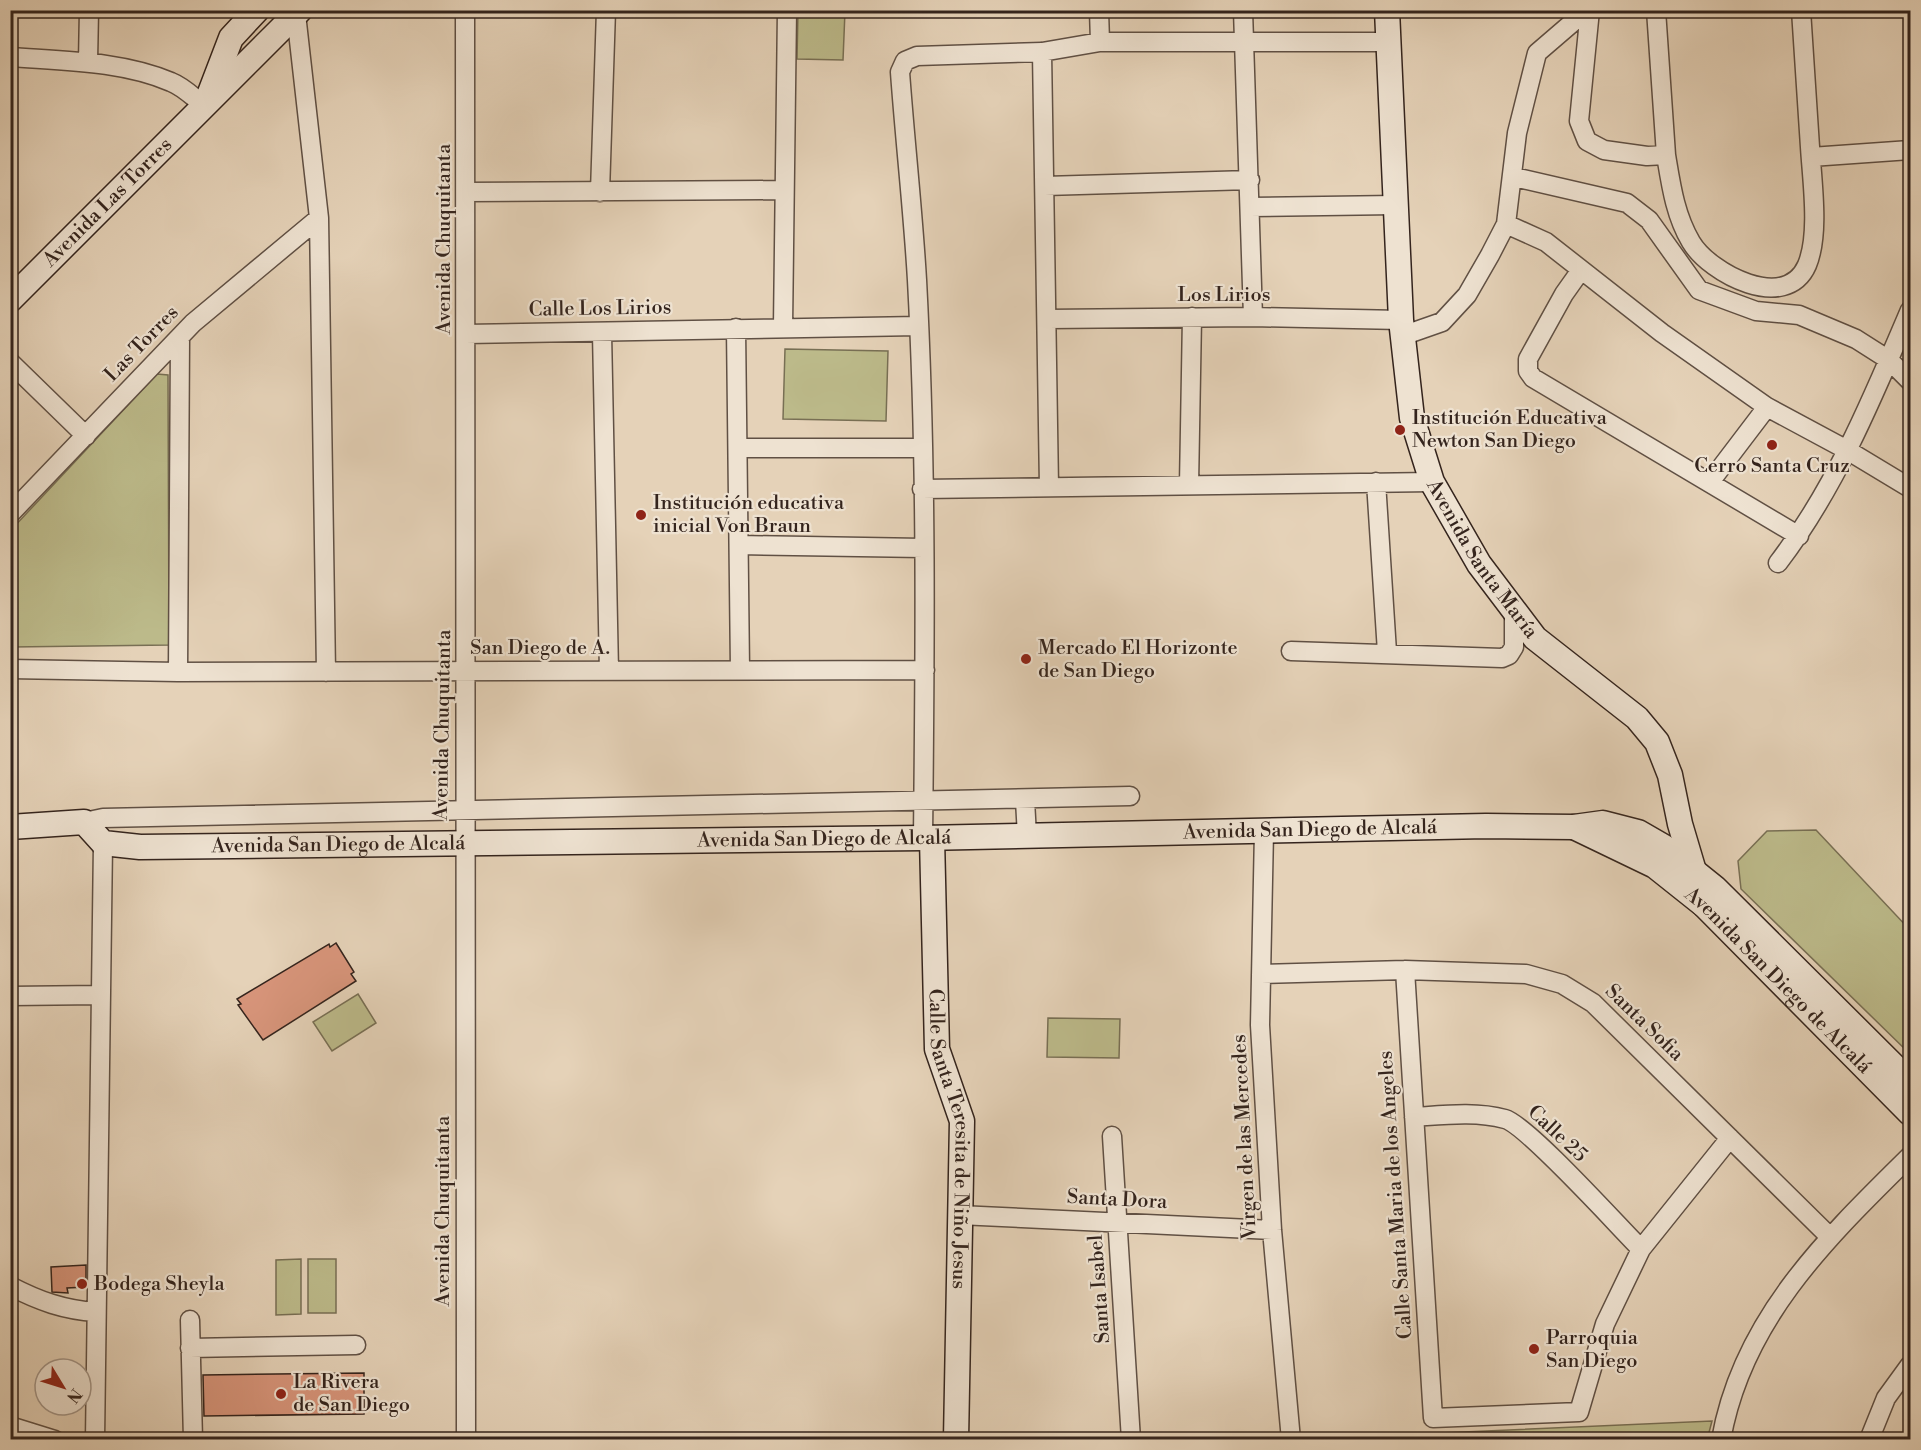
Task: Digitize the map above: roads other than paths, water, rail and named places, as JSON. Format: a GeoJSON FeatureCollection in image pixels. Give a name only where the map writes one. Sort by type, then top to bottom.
{"type":"FeatureCollection","features":[{"type":"Feature","properties":{"kind":"street"},"geometry":{"type":"LineString","coordinates":[[88,62],[89,10]]}},
{"type":"Feature","properties":{"kind":"street","name":"Avenida Las Torres"},"geometry":{"type":"LineString","coordinates":[[205,106],[231,38],[257,10]]}},
{"type":"Feature","properties":{"kind":"street","name":"Avenida Chuquitanta"},"geometry":{"type":"LineString","coordinates":[[465,10],[467,192],[466,1440]]}},
{"type":"Feature","properties":{"kind":"street"},"geometry":{"type":"LineString","coordinates":[[600,192],[606,10]]}},
{"type":"Feature","properties":{"kind":"street"},"geometry":{"type":"LineString","coordinates":[[783,327],[783,190],[788,10]]}},
{"type":"Feature","properties":{"kind":"street"},"geometry":{"type":"LineString","coordinates":[[1099,10],[1100,42]]}},
{"type":"Feature","properties":{"kind":"street"},"geometry":{"type":"LineString","coordinates":[[1243,10],[1253,317]]}},
{"type":"Feature","properties":{"kind":"street","name":"Avenida Santa María"},"geometry":{"type":"LineString","coordinates":[[1387,10],[1401,328],[1412,418],[1432,482],[1479,564],[1535,638],[1637,718],[1658,742],[1670,775],[1680,824],[1704,904]]}},
{"type":"Feature","properties":{"kind":"street"},"geometry":{"type":"LineString","coordinates":[[1588,10],[1579,122],[1587,141],[1604,150],[1647,156],[1666,155]]}},
{"type":"Feature","properties":{"kind":"street"},"geometry":{"type":"LineString","coordinates":[[1401,328],[1442,322],[1467,295],[1506,224],[1514,177],[1517,133],[1537,53],[1588,10]]}},
{"type":"Feature","properties":{"kind":"street"},"geometry":{"type":"LineString","coordinates":[[1656,10],[1666,155],[1676,211],[1692,244],[1712,264],[1743,283],[1778,288],[1796,282],[1807,264],[1814,227],[1801,10]]}},
{"type":"Feature","properties":{"kind":"street"},"geometry":{"type":"LineString","coordinates":[[298,12],[319,218],[326,672]]}},
{"type":"Feature","properties":{"kind":"street","name":"Avenida Las Torres"},"geometry":{"type":"LineString","coordinates":[[10,300],[298,12]]}},
{"type":"Feature","properties":{"kind":"street"},"geometry":{"type":"LineString","coordinates":[[928,838],[923,803],[925,670],[918,326],[900,72],[905,61],[917,56],[1042,52],[1100,42],[1388,42]]}},
{"type":"Feature","properties":{"kind":"street"},"geometry":{"type":"LineString","coordinates":[[1042,52],[1046,186],[1049,487]]}},
{"type":"Feature","properties":{"kind":"street"},"geometry":{"type":"LineString","coordinates":[[10,57],[88,62],[172,82],[205,106]]}},
{"type":"Feature","properties":{"kind":"street"},"geometry":{"type":"LineString","coordinates":[[1811,165],[1911,150]]}},
{"type":"Feature","properties":{"kind":"street"},"geometry":{"type":"LineString","coordinates":[[1514,177],[1627,203],[1649,220],[1699,290],[1756,310],[1799,315],[1856,339],[1889,360],[1911,381]]}},
{"type":"Feature","properties":{"kind":"street"},"geometry":{"type":"LineString","coordinates":[[1046,186],[1250,180]]}},
{"type":"Feature","properties":{"kind":"street"},"geometry":{"type":"LineString","coordinates":[[467,192],[783,190]]}},
{"type":"Feature","properties":{"kind":"street"},"geometry":{"type":"LineString","coordinates":[[1250,207],[1395,205]]}},
{"type":"Feature","properties":{"kind":"street","name":"Las Torres"},"geometry":{"type":"LineString","coordinates":[[10,514],[193,323],[319,218]]}},
{"type":"Feature","properties":{"kind":"street"},"geometry":{"type":"LineString","coordinates":[[1506,224],[1546,242],[1662,333],[1767,407],[1911,488]]}},
{"type":"Feature","properties":{"kind":"street"},"geometry":{"type":"LineString","coordinates":[[1581,270],[1564,294],[1528,359],[1528,371],[1541,383],[1799,536]]}},
{"type":"Feature","properties":{"kind":"street"},"geometry":{"type":"LineString","coordinates":[[1778,563],[1799,536],[1847,450],[1911,310]]}},
{"type":"Feature","properties":{"kind":"street"},"geometry":{"type":"LineString","coordinates":[[1189,485],[1192,317]]}},
{"type":"Feature","properties":{"kind":"street","name":"Los Lirios"},"geometry":{"type":"LineString","coordinates":[[1048,319],[1253,317],[1401,328]]}},
{"type":"Feature","properties":{"kind":"street","name":"Calle Los Lirios"},"geometry":{"type":"LineString","coordinates":[[466,334],[918,326]]}},
{"type":"Feature","properties":{"kind":"street"},"geometry":{"type":"LineString","coordinates":[[736,328],[741,670]]}},
{"type":"Feature","properties":{"kind":"street"},"geometry":{"type":"LineString","coordinates":[[602,333],[609,671]]}},
{"type":"Feature","properties":{"kind":"street"},"geometry":{"type":"LineString","coordinates":[[178,672],[180,338]]}},
{"type":"Feature","properties":{"kind":"street"},"geometry":{"type":"LineString","coordinates":[[10,362],[86,436]]}},
{"type":"Feature","properties":{"kind":"street"},"geometry":{"type":"LineString","coordinates":[[1710,482],[1767,407]]}},
{"type":"Feature","properties":{"kind":"street"},"geometry":{"type":"LineString","coordinates":[[738,448],[921,448]]}},
{"type":"Feature","properties":{"kind":"street"},"geometry":{"type":"LineString","coordinates":[[1376,482],[1387,652]]}},
{"type":"Feature","properties":{"kind":"street"},"geometry":{"type":"LineString","coordinates":[[922,489],[1432,482]]}},
{"type":"Feature","properties":{"kind":"street"},"geometry":{"type":"LineString","coordinates":[[739,544],[923,548]]}},
{"type":"Feature","properties":{"kind":"street"},"geometry":{"type":"LineString","coordinates":[[1291,651],[1387,652],[1502,658],[1509,655],[1514,646],[1514,610]]}},
{"type":"Feature","properties":{"kind":"street","name":"San Diego de A."},"geometry":{"type":"LineString","coordinates":[[10,669],[178,672],[925,670]]}},
{"type":"Feature","properties":{"kind":"street","name":"Avenida San Diego de Alcalá"},"geometry":{"type":"LineString","coordinates":[[10,827],[84,822],[103,818],[923,803],[1130,796]]}},
{"type":"Feature","properties":{"kind":"street"},"geometry":{"type":"LineString","coordinates":[[1025,800],[1027,836]]}},
{"type":"Feature","properties":{"kind":"street"},"geometry":{"type":"LineString","coordinates":[[84,822],[103,843],[95,1440]]}},
{"type":"Feature","properties":{"kind":"street","name":"Avenida San Diego de Alcalá"},"geometry":{"type":"LineString","coordinates":[[103,843],[140,847],[928,838],[1475,826],[1574,827],[1603,823],[1638,832],[1664,847],[1694,870],[1911,1082]]}},
{"type":"Feature","properties":{"kind":"street","name":"Avenida San Diego de Alcalá"},"geometry":{"type":"LineString","coordinates":[[1574,827],[1655,866],[1704,904],[1911,1113]]}},
{"type":"Feature","properties":{"kind":"street","name":"Virgen de las Mercedes"},"geometry":{"type":"LineString","coordinates":[[1264,831],[1260,1025],[1272,1230],[1291,1440]]}},
{"type":"Feature","properties":{"kind":"street","name":"Calle Santa Teresita de Niño Jesus"},"geometry":{"type":"LineString","coordinates":[[928,838],[937,1048],[962,1121],[956,1440]]}},
{"type":"Feature","properties":{"kind":"street","name":"Santa Sofia"},"geometry":{"type":"LineString","coordinates":[[1261,974],[1405,970],[1526,974],[1562,984],[1593,1002],[1829,1236]]}},
{"type":"Feature","properties":{"kind":"street","name":"Calle Santa Maria de los Angeles"},"geometry":{"type":"LineString","coordinates":[[1405,970],[1433,1418],[1579,1412],[1605,1324],[1641,1249]]}},
{"type":"Feature","properties":{"kind":"street"},"geometry":{"type":"LineString","coordinates":[[10,996],[100,995]]}},
{"type":"Feature","properties":{"kind":"street","name":"Calle 25"},"geometry":{"type":"LineString","coordinates":[[1414,1117],[1479,1114],[1508,1120],[1533,1140],[1641,1249]]}},
{"type":"Feature","properties":{"kind":"street","name":"Santa Isabel"},"geometry":{"type":"LineString","coordinates":[[1112,1136],[1131,1440]]}},
{"type":"Feature","properties":{"kind":"street"},"geometry":{"type":"LineString","coordinates":[[1641,1249],[1730,1138]]}},
{"type":"Feature","properties":{"kind":"street"},"geometry":{"type":"LineString","coordinates":[[1721,1440],[1739,1376],[1754,1342],[1779,1300],[1829,1236],[1911,1156]]}},
{"type":"Feature","properties":{"kind":"street","name":"Santa Dora"},"geometry":{"type":"LineString","coordinates":[[959,1215],[1272,1230]]}},
{"type":"Feature","properties":{"kind":"street"},"geometry":{"type":"LineString","coordinates":[[10,1286],[36,1300],[70,1311],[96,1312]]}},
{"type":"Feature","properties":{"kind":"street"},"geometry":{"type":"LineString","coordinates":[[190,1320],[193,1440]]}},
{"type":"Feature","properties":{"kind":"street"},"geometry":{"type":"LineString","coordinates":[[190,1348],[356,1345]]}},
{"type":"Feature","properties":{"kind":"street"},"geometry":{"type":"LineString","coordinates":[[1869,1440],[1886,1398],[1911,1365]]}},
{"type":"Feature","properties":{"kind":"street"},"geometry":{"type":"LineString","coordinates":[[10,1426],[55,1440]]}},
{"type":"Feature","properties":{"kind":"place","name":"Institución Educativa Newton San Diego"},"geometry":{"type":"Point","coordinates":[1400,430]}},
{"type":"Feature","properties":{"kind":"place","name":"Cerro Santa Cruz"},"geometry":{"type":"Point","coordinates":[1772,445]}},
{"type":"Feature","properties":{"kind":"place","name":"Institución educativa inicial Von Braun"},"geometry":{"type":"Point","coordinates":[641,515]}},
{"type":"Feature","properties":{"kind":"place","name":"Mercado El Horizonte de San Diego"},"geometry":{"type":"Point","coordinates":[1026,659]}},
{"type":"Feature","properties":{"kind":"place","name":"Bodega Sheyla"},"geometry":{"type":"Point","coordinates":[82,1284]}},
{"type":"Feature","properties":{"kind":"place","name":"Parroquia San Diego"},"geometry":{"type":"Point","coordinates":[1534,1349]}},
{"type":"Feature","properties":{"kind":"place","name":"La Rivera de San Diego"},"geometry":{"type":"Point","coordinates":[281,1394]}}]}
